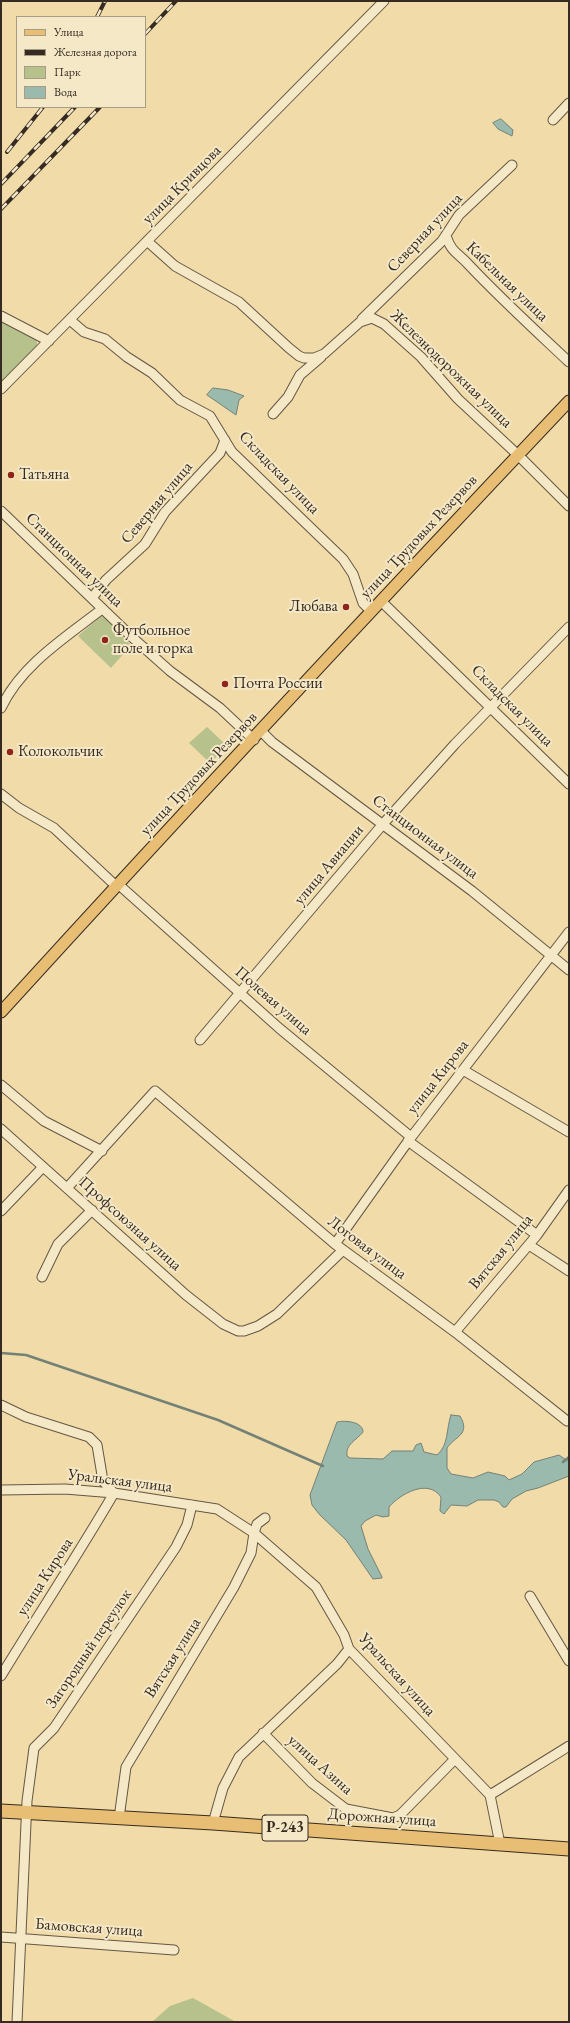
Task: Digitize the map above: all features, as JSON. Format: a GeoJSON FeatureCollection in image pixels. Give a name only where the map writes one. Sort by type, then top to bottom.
{"type":"FeatureCollection","features":[{"type":"Feature","properties":{"kind":"highway","name":"Дорожная улица"},"geometry":{"type":"LineString","coordinates":[[1,1811],[213,1823],[569,1849]]}},
{"type":"Feature","properties":{"kind":"main road","name":"улица Трудовых Резервов"},"geometry":{"type":"LineString","coordinates":[[1,1012],[117,885],[254,740],[381,600],[569,402]]}},
{"type":"Feature","properties":{"kind":"street","name":"улица Кривцова"},"geometry":{"type":"LineString","coordinates":[[1,389],[384,1]]}},
{"type":"Feature","properties":{"kind":"street"},"geometry":{"type":"LineString","coordinates":[[553,120],[569,103]]}},
{"type":"Feature","properties":{"kind":"street","name":"Северная улица"},"geometry":{"type":"LineString","coordinates":[[360,322],[446,236],[459,215],[512,165]]}},
{"type":"Feature","properties":{"kind":"street","name":"Кабельная улица"},"geometry":{"type":"LineString","coordinates":[[446,236],[453,252],[467,263],[490,288],[569,362]]}},
{"type":"Feature","properties":{"kind":"street"},"geometry":{"type":"LineString","coordinates":[[147,241],[175,266],[239,302],[299,356],[304,358],[314,358],[324,354]]}},
{"type":"Feature","properties":{"kind":"street"},"geometry":{"type":"LineString","coordinates":[[1,316],[49,341]]}},
{"type":"Feature","properties":{"kind":"street","name":"Железнодорожная улица"},"geometry":{"type":"LineString","coordinates":[[360,322],[372,318],[379,320],[384,324],[421,357],[458,399],[518,455],[569,506]]}},
{"type":"Feature","properties":{"kind":"street","name":"Складская улица"},"geometry":{"type":"LineString","coordinates":[[70,320],[84,332],[106,339],[127,358],[148,370],[180,400],[210,416],[232,452],[343,559],[353,574],[363,603],[371,611]]}},
{"type":"Feature","properties":{"kind":"street"},"geometry":{"type":"LineString","coordinates":[[273,414],[288,397],[300,375],[360,322]]}},
{"type":"Feature","properties":{"kind":"street","name":"Северная улица"},"geometry":{"type":"LineString","coordinates":[[92,598],[106,580],[145,544],[165,512],[220,453],[225,440]]}},
{"type":"Feature","properties":{"kind":"street","name":"Станционная улица"},"geometry":{"type":"LineString","coordinates":[[1,511],[170,671],[220,708],[254,740]]}},
{"type":"Feature","properties":{"kind":"street","name":"Складская улица"},"geometry":{"type":"LineString","coordinates":[[381,600],[569,784]]}},
{"type":"Feature","properties":{"kind":"street"},"geometry":{"type":"LineString","coordinates":[[1,708],[10,690],[22,676],[102,608]]}},
{"type":"Feature","properties":{"kind":"street","name":"улица Авиации"},"geometry":{"type":"LineString","coordinates":[[200,1040],[383,824],[455,744],[492,708],[569,627]]}},
{"type":"Feature","properties":{"kind":"street","name":"Станционная улица"},"geometry":{"type":"LineString","coordinates":[[261,731],[272,742],[383,824],[569,970]]}},
{"type":"Feature","properties":{"kind":"street","name":"Полевая улица"},"geometry":{"type":"LineString","coordinates":[[1,794],[19,808],[54,828],[240,993],[410,1139],[537,1235]]}},
{"type":"Feature","properties":{"kind":"street","name":"улица Кирова"},"geometry":{"type":"LineString","coordinates":[[335,1244],[410,1139],[569,932]]}},
{"type":"Feature","properties":{"kind":"street"},"geometry":{"type":"LineString","coordinates":[[463,1070],[569,1132]]}},
{"type":"Feature","properties":{"kind":"street"},"geometry":{"type":"LineString","coordinates":[[1,1085],[44,1121],[102,1151],[67,1188]]}},
{"type":"Feature","properties":{"kind":"street","name":"Логовая улица"},"geometry":{"type":"LineString","coordinates":[[102,1151],[155,1091],[335,1244],[454,1332],[568,1421]]}},
{"type":"Feature","properties":{"kind":"street","name":"Профсоюзная улица"},"geometry":{"type":"LineString","coordinates":[[1,1129],[186,1294],[224,1324],[238,1331],[244,1332],[258,1326],[277,1314],[343,1250]]}},
{"type":"Feature","properties":{"kind":"street"},"geometry":{"type":"LineString","coordinates":[[1,1211],[43,1167]]}},
{"type":"Feature","properties":{"kind":"street","name":"Вятская улица"},"geometry":{"type":"LineString","coordinates":[[454,1332],[529,1245],[569,1190]]}},
{"type":"Feature","properties":{"kind":"street"},"geometry":{"type":"LineString","coordinates":[[42,1277],[58,1244],[92,1210]]}},
{"type":"Feature","properties":{"kind":"street"},"geometry":{"type":"LineString","coordinates":[[529,1245],[569,1270]]}},
{"type":"Feature","properties":{"kind":"street"},"geometry":{"type":"LineString","coordinates":[[1,1405],[26,1417],[89,1437],[97,1445],[103,1481],[114,1493]]}},
{"type":"Feature","properties":{"kind":"street","name":"Уральская улица"},"geometry":{"type":"LineString","coordinates":[[1,1490],[65,1489],[114,1493],[217,1509],[254,1533],[316,1587],[344,1635],[349,1649],[490,1795]]}},
{"type":"Feature","properties":{"kind":"street","name":"улица Кирова"},"geometry":{"type":"LineString","coordinates":[[1,1676],[51,1595],[82,1549],[114,1493]]}},
{"type":"Feature","properties":{"kind":"street","name":"Загородный переулок"},"geometry":{"type":"LineString","coordinates":[[17,2022],[27,1802],[36,1745],[54,1728],[176,1547],[186,1525],[192,1505]]}},
{"type":"Feature","properties":{"kind":"street","name":"Вятская улица"},"geometry":{"type":"LineString","coordinates":[[119,1818],[126,1767],[234,1587],[251,1553],[257,1524],[265,1518]]}},
{"type":"Feature","properties":{"kind":"street"},"geometry":{"type":"LineString","coordinates":[[530,1596],[569,1661]]}},
{"type":"Feature","properties":{"kind":"street","name":"улица Азина"},"geometry":{"type":"LineString","coordinates":[[213,1823],[218,1802],[228,1776],[239,1757],[337,1664],[349,1649]]}},
{"type":"Feature","properties":{"kind":"street","name":"улица Азина"},"geometry":{"type":"LineString","coordinates":[[263,1733],[312,1783],[334,1802],[351,1811],[393,1818]]}},
{"type":"Feature","properties":{"kind":"street"},"geometry":{"type":"LineString","coordinates":[[500,1844],[490,1795],[569,1746]]}},
{"type":"Feature","properties":{"kind":"street"},"geometry":{"type":"LineString","coordinates":[[391,1836],[393,1818],[400,1815],[455,1759]]}},
{"type":"Feature","properties":{"kind":"street","name":"Бамовская улица"},"geometry":{"type":"LineString","coordinates":[[1,1937],[174,1950]]}},
{"type":"Feature","properties":{"kind":"green space"},"geometry":{"type":"Polygon","coordinates":[[[1,320],[37,339],[37,346],[1,382],[1,320]]]}},
{"type":"Feature","properties":{"kind":"green space","name":"Футбольное поле и горка"},"geometry":{"type":"Polygon","coordinates":[[[102,615],[131,645],[111,668],[78,636],[102,615]]]}},
{"type":"Feature","properties":{"kind":"green space"},"geometry":{"type":"Polygon","coordinates":[[[207,727],[223,742],[224,749],[210,763],[189,743],[207,727]]]}},
{"type":"Feature","properties":{"kind":"green space"},"geometry":{"type":"Polygon","coordinates":[[[193,1998],[236,2022],[152,2022],[170,2006],[193,1998]]]}},
{"type":"Feature","properties":{"kind":"water"},"geometry":{"type":"Polygon","coordinates":[[[501,119],[513,130],[512,136],[498,129],[493,123],[501,119]]]}},
{"type":"Feature","properties":{"kind":"water"},"geometry":{"type":"Polygon","coordinates":[[[213,388],[228,390],[244,396],[239,400],[236,415],[207,395],[213,388]]]}},
{"type":"Feature","properties":{"kind":"water"},"geometry":{"type":"Polygon","coordinates":[[[451,1415],[460,1416],[464,1427],[461,1435],[447,1448],[447,1468],[451,1474],[473,1478],[488,1472],[505,1476],[509,1480],[522,1474],[534,1462],[559,1455],[569,1462],[569,1476],[526,1491],[512,1499],[506,1507],[503,1507],[499,1502],[494,1500],[478,1500],[467,1506],[451,1505],[444,1514],[440,1511],[441,1497],[435,1491],[422,1488],[407,1493],[389,1507],[389,1516],[383,1517],[376,1515],[365,1521],[361,1526],[368,1549],[382,1577],[373,1579],[346,1540],[319,1514],[312,1505],[310,1495],[337,1422],[353,1422],[360,1426],[363,1432],[348,1448],[347,1456],[350,1458],[383,1459],[392,1451],[413,1451],[416,1445],[421,1443],[424,1452],[437,1455],[444,1446],[451,1415]]]}},
{"type":"Feature","properties":{"kind":"waterway"},"geometry":{"type":"LineString","coordinates":[[1,1353],[26,1355],[218,1420],[323,1466]]}},
{"type":"Feature","properties":{"kind":"waterway"},"geometry":{"type":"LineString","coordinates":[[563,1462],[569,1457]]}},
{"type":"Feature","properties":{"kind":"railway"},"geometry":{"type":"LineString","coordinates":[[98,16],[105,1]]}},
{"type":"Feature","properties":{"kind":"railway"},"geometry":{"type":"LineString","coordinates":[[146,33],[176,1]]}},
{"type":"Feature","properties":{"kind":"railway"},"geometry":{"type":"LineString","coordinates":[[7,152],[42,108]]}},
{"type":"Feature","properties":{"kind":"railway"},"geometry":{"type":"LineString","coordinates":[[1,184],[74,108]]}},
{"type":"Feature","properties":{"kind":"railway"},"geometry":{"type":"LineString","coordinates":[[1,209],[99,108]]}},
{"type":"Feature","properties":{"kind":"place","name":"Татьяна"},"geometry":{"type":"Point","coordinates":[11,475]}},
{"type":"Feature","properties":{"kind":"place","name":"Любава"},"geometry":{"type":"Point","coordinates":[346,607]}},
{"type":"Feature","properties":{"kind":"place","name":"Футбольное поле и горка"},"geometry":{"type":"Point","coordinates":[105,640]}},
{"type":"Feature","properties":{"kind":"place","name":"Почта России"},"geometry":{"type":"Point","coordinates":[225,684]}},
{"type":"Feature","properties":{"kind":"place","name":"Колокольчик"},"geometry":{"type":"Point","coordinates":[10,752]}}]}
